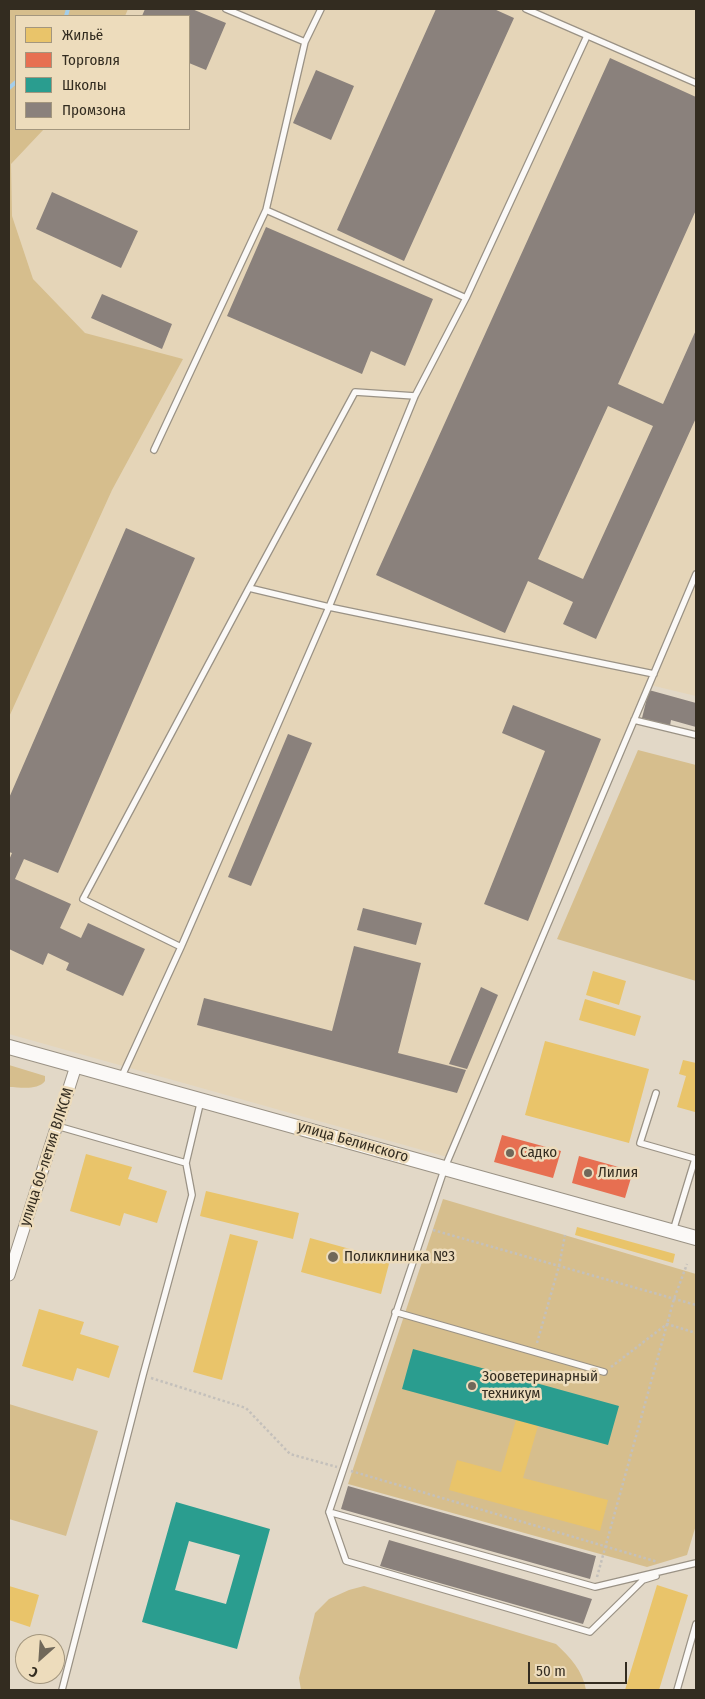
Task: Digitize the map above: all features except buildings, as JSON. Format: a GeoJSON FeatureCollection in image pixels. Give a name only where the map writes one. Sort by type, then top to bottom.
{"type":"FeatureCollection","features":[{"type":"Feature","properties":{"kind":"street","name":"улица Белинского"},"geometry":{"type":"LineString","coordinates":[[9,1047],[696,1238]]}},
{"type":"Feature","properties":{"kind":"street","name":"улица 60-летия ВЛКСМ"},"geometry":{"type":"LineString","coordinates":[[9,1276],[76,1066]]}},
{"type":"Feature","properties":{"kind":"lane"},"geometry":{"type":"LineString","coordinates":[[226,9],[305,42]]}},
{"type":"Feature","properties":{"kind":"lane"},"geometry":{"type":"LineString","coordinates":[[154,450],[266,210],[305,42],[321,9]]}},
{"type":"Feature","properties":{"kind":"lane"},"geometry":{"type":"LineString","coordinates":[[526,9],[696,83]]}},
{"type":"Feature","properties":{"kind":"lane"},"geometry":{"type":"LineString","coordinates":[[121,1078],[181,946],[329,607],[415,396],[466,298],[587,36]]}},
{"type":"Feature","properties":{"kind":"lane"},"geometry":{"type":"LineString","coordinates":[[266,210],[466,298]]}},
{"type":"Feature","properties":{"kind":"lane"},"geometry":{"type":"LineString","coordinates":[[181,946],[83,900],[356,392],[415,396]]}},
{"type":"Feature","properties":{"kind":"lane"},"geometry":{"type":"LineString","coordinates":[[696,574],[444,1167],[329,1512],[346,1561],[590,1632],[643,1580],[696,1563]]}},
{"type":"Feature","properties":{"kind":"lane"},"geometry":{"type":"LineString","coordinates":[[249,588],[329,607],[654,674]]}},
{"type":"Feature","properties":{"kind":"lane"},"geometry":{"type":"LineString","coordinates":[[634,720],[696,735]]}},
{"type":"Feature","properties":{"kind":"lane"},"geometry":{"type":"LineString","coordinates":[[656,1093],[640,1143],[695,1159],[673,1231]]}},
{"type":"Feature","properties":{"kind":"lane"},"geometry":{"type":"LineString","coordinates":[[62,1690],[192,1195],[186,1163],[201,1100]]}},
{"type":"Feature","properties":{"kind":"lane"},"geometry":{"type":"LineString","coordinates":[[57,1126],[186,1163]]}},
{"type":"Feature","properties":{"kind":"lane"},"geometry":{"type":"LineString","coordinates":[[395,1312],[604,1372]]}},
{"type":"Feature","properties":{"kind":"lane"},"geometry":{"type":"LineString","coordinates":[[329,1512],[594,1587],[696,1563]]}},
{"type":"Feature","properties":{"kind":"lane"},"geometry":{"type":"LineString","coordinates":[[677,1690],[696,1624]]}},
{"type":"Feature","properties":{"kind":"path"},"geometry":{"type":"LineString","coordinates":[[423,1228],[696,1305]]}},
{"type":"Feature","properties":{"kind":"path"},"geometry":{"type":"LineString","coordinates":[[535,1352],[559,1266],[565,1236]]}},
{"type":"Feature","properties":{"kind":"path"},"geometry":{"type":"LineString","coordinates":[[594,1587],[674,1299],[687,1264]]}},
{"type":"Feature","properties":{"kind":"path"},"geometry":{"type":"LineString","coordinates":[[667,1324],[696,1333]]}},
{"type":"Feature","properties":{"kind":"path"},"geometry":{"type":"LineString","coordinates":[[604,1372],[667,1324]]}},
{"type":"Feature","properties":{"kind":"path"},"geometry":{"type":"LineString","coordinates":[[144,1375],[246,1408],[290,1454],[676,1567]]}},
{"type":"Feature","properties":{"kind":"shaded area"},"geometry":{"type":"Polygon","coordinates":[[[9,9],[696,9],[696,696],[646,684],[447,1157],[9,1034],[9,9]]]}},
{"type":"Feature","properties":{"kind":"shaded area"},"geometry":{"type":"Polygon","coordinates":[[[9,9],[128,9],[125,15],[15,15],[15,130],[43,130],[11,164],[12,216],[33,279],[85,333],[183,359],[112,490],[9,717],[9,9]]]}},
{"type":"Feature","properties":{"kind":"shaded area"},"geometry":{"type":"Polygon","coordinates":[[[638,750],[696,765],[696,981],[557,939],[638,750]]]}},
{"type":"Feature","properties":{"kind":"shaded area"},"geometry":{"type":"Polygon","coordinates":[[[9,1065],[45,1076],[45,1081],[33,1087],[9,1087],[9,1065]]]}},
{"type":"Feature","properties":{"kind":"shaded area"},"geometry":{"type":"Polygon","coordinates":[[[443,1199],[696,1274],[696,1525],[687,1555],[647,1567],[348,1484],[443,1199]]]}},
{"type":"Feature","properties":{"kind":"shaded area"},"geometry":{"type":"Polygon","coordinates":[[[9,1404],[98,1431],[66,1536],[9,1519],[9,1404]]]}},
{"type":"Feature","properties":{"kind":"shaded area"},"geometry":{"type":"Polygon","coordinates":[[[364,1586],[556,1644],[575,1665],[582,1677],[586,1690],[301,1690],[299,1678],[315,1613],[329,1599],[364,1586]]]}},
{"type":"Feature","properties":{"kind":"waterway"},"geometry":{"type":"LineString","coordinates":[[66,15],[68,9]]}},
{"type":"Feature","properties":{"kind":"waterway"},"geometry":{"type":"LineString","coordinates":[[9,88],[15,83]]}},
{"type":"Feature","properties":{"kind":"place","name":"Садко"},"geometry":{"type":"Point","coordinates":[510,1153]}},
{"type":"Feature","properties":{"kind":"place","name":"Лилия"},"geometry":{"type":"Point","coordinates":[588,1173]}},
{"type":"Feature","properties":{"kind":"place","name":"Поликлиника №3"},"geometry":{"type":"Point","coordinates":[333,1257]}},
{"type":"Feature","properties":{"kind":"place","name":"Зооветеринарный техникум"},"geometry":{"type":"Point","coordinates":[472,1386]}}]}
